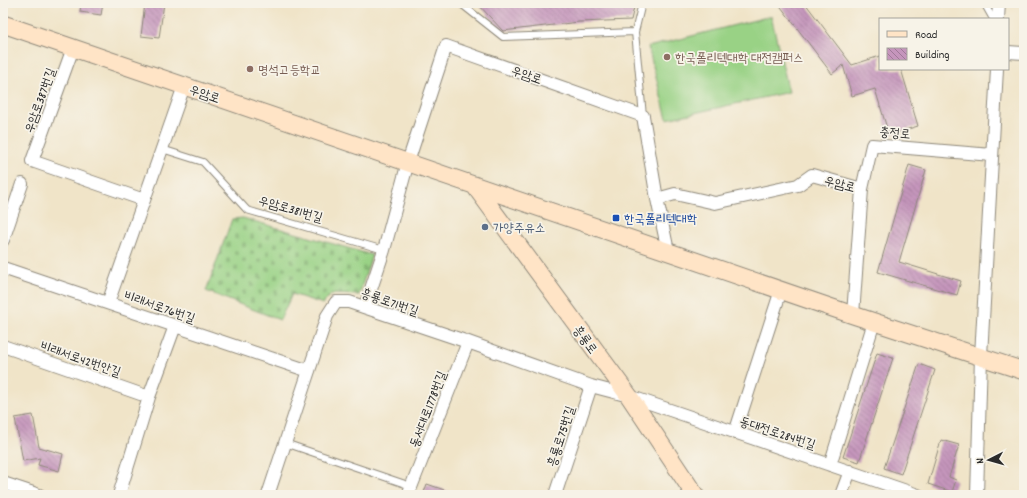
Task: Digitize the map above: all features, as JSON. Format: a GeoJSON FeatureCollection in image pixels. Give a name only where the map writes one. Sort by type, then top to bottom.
{"type":"FeatureCollection","features":[{"type":"Feature","properties":{"kind":"main road","name":"우암로"},"geometry":{"type":"LineString","coordinates":[[3,24],[853,315],[1024,371]]}},
{"type":"Feature","properties":{"kind":"main road","name":"흥룡로"},"geometry":{"type":"LineString","coordinates":[[474,185],[629,396],[692,493]]}},
{"type":"Feature","properties":{"kind":"street"},"geometry":{"type":"LineString","coordinates":[[998,18],[999,3]]}},
{"type":"Feature","properties":{"kind":"street","name":"우암로"},"geometry":{"type":"LineString","coordinates":[[366,307],[384,250],[408,162],[446,46],[643,116]]}},
{"type":"Feature","properties":{"kind":"street","name":"우암로387번길"},"geometry":{"type":"LineString","coordinates":[[73,48],[32,161],[144,200]]}},
{"type":"Feature","properties":{"kind":"street"},"geometry":{"type":"LineString","coordinates":[[1009,52],[1024,53]]}},
{"type":"Feature","properties":{"kind":"street"},"geometry":{"type":"LineString","coordinates":[[977,495],[981,356],[997,70]]}},
{"type":"Feature","properties":{"kind":"street"},"geometry":{"type":"LineString","coordinates":[[108,303],[184,86]]}},
{"type":"Feature","properties":{"kind":"street"},"geometry":{"type":"LineString","coordinates":[[643,116],[657,199],[668,251]]}},
{"type":"Feature","properties":{"kind":"street","name":"충정로"},"geometry":{"type":"LineString","coordinates":[[853,315],[862,189],[872,144],[992,155]]}},
{"type":"Feature","properties":{"kind":"street","name":"우암로"},"geometry":{"type":"LineString","coordinates":[[657,199],[675,194],[715,203],[798,185],[812,175],[862,189]]}},
{"type":"Feature","properties":{"kind":"street"},"geometry":{"type":"LineString","coordinates":[[3,240],[22,184]]}},
{"type":"Feature","properties":{"kind":"street","name":"비래서로76번길"},"geometry":{"type":"LineString","coordinates":[[3,268],[309,371]]}},
{"type":"Feature","properties":{"kind":"street"},"geometry":{"type":"LineString","coordinates":[[735,433],[781,290]]}},
{"type":"Feature","properties":{"kind":"street","name":"흥룡로71번길"},"geometry":{"type":"LineString","coordinates":[[268,495],[327,316],[336,302],[349,302],[366,307],[591,386],[629,396]]}},
{"type":"Feature","properties":{"kind":"street"},"geometry":{"type":"LineString","coordinates":[[830,464],[874,322]]}},
{"type":"Feature","properties":{"kind":"street"},"geometry":{"type":"LineString","coordinates":[[119,495],[149,397],[175,326]]}},
{"type":"Feature","properties":{"kind":"street","name":"동서대로1778번길"},"geometry":{"type":"LineString","coordinates":[[410,490],[468,342]]}},
{"type":"Feature","properties":{"kind":"street","name":"비래서로42번안길"},"geometry":{"type":"LineString","coordinates":[[3,346],[149,397]]}},
{"type":"Feature","properties":{"kind":"street","name":"흥룡로75번길"},"geometry":{"type":"LineString","coordinates":[[555,495],[591,386]]}},
{"type":"Feature","properties":{"kind":"street","name":"동대전로284번길"},"geometry":{"type":"LineString","coordinates":[[629,396],[918,495]]}},
{"type":"Feature","properties":{"kind":"street"},"geometry":{"type":"LineString","coordinates":[[841,495],[850,471]]}},
{"type":"Feature","properties":{"kind":"street"},"geometry":{"type":"LineString","coordinates":[[3,483],[38,495]]}},
{"type":"Feature","properties":{"kind":"lane"},"geometry":{"type":"LineString","coordinates":[[460,3],[503,37],[635,32]]}},
{"type":"Feature","properties":{"kind":"lane"},"geometry":{"type":"LineString","coordinates":[[642,3],[635,32],[643,116]]}},
{"type":"Feature","properties":{"kind":"lane"},"geometry":{"type":"LineString","coordinates":[[984,3],[992,18]]}},
{"type":"Feature","properties":{"kind":"lane","name":"우암로381번길"},"geometry":{"type":"LineString","coordinates":[[162,149],[203,162],[247,210],[384,250]]}},
{"type":"Feature","properties":{"kind":"lane","name":"동서대로1778번길"},"geometry":{"type":"LineString","coordinates":[[285,443],[410,490]]}},
{"type":"Feature","properties":{"kind":"green space"},"geometry":{"type":"Polygon","coordinates":[[[771,16],[789,92],[667,119],[648,47],[771,16]]]}},
{"type":"Feature","properties":{"kind":"green space"},"geometry":{"type":"Polygon","coordinates":[[[243,218],[372,255],[359,295],[331,294],[323,304],[292,294],[280,320],[206,291],[232,219],[243,218]]]}},
{"type":"Feature","properties":{"kind":"building"},"geometry":{"type":"Polygon","coordinates":[[[81,3],[103,3],[101,15],[80,12],[81,3]]]}},
{"type":"Feature","properties":{"kind":"building"},"geometry":{"type":"Polygon","coordinates":[[[145,3],[164,3],[159,38],[141,36],[145,3]]]}},
{"type":"Feature","properties":{"kind":"building"},"geometry":{"type":"Polygon","coordinates":[[[477,3],[635,3],[631,20],[579,22],[503,31],[477,3]]]}},
{"type":"Feature","properties":{"kind":"building"},"geometry":{"type":"Polygon","coordinates":[[[778,3],[805,3],[852,65],[879,56],[879,70],[901,70],[918,126],[889,135],[875,89],[852,96],[843,65],[832,74],[778,3]]]}},
{"type":"Feature","properties":{"kind":"building"},"geometry":{"type":"Polygon","coordinates":[[[909,165],[926,170],[899,262],[961,281],[957,295],[878,272],[909,165]]]}},
{"type":"Feature","properties":{"kind":"building"},"geometry":{"type":"Polygon","coordinates":[[[877,353],[893,358],[859,462],[843,457],[877,353]]]}},
{"type":"Feature","properties":{"kind":"building"},"geometry":{"type":"Polygon","coordinates":[[[919,364],[935,370],[901,474],[884,468],[919,364]]]}},
{"type":"Feature","properties":{"kind":"building"},"geometry":{"type":"Polygon","coordinates":[[[33,415],[39,447],[63,454],[59,471],[38,465],[40,458],[23,461],[15,418],[33,415]]]}},
{"type":"Feature","properties":{"kind":"building"},"geometry":{"type":"Polygon","coordinates":[[[941,440],[959,445],[949,477],[956,480],[952,492],[928,484],[941,440]]]}},
{"type":"Feature","properties":{"kind":"building"},"geometry":{"type":"Polygon","coordinates":[[[427,484],[456,494],[423,495],[427,484]]]}},
{"type":"Feature","properties":{"kind":"place","name":"한국폴리텍대학 대전캠퍼스"},"geometry":{"type":"Point","coordinates":[667,57]}},
{"type":"Feature","properties":{"kind":"place","name":"명석고등학교"},"geometry":{"type":"Point","coordinates":[250,69]}},
{"type":"Feature","properties":{"kind":"place","name":"한국폴리텍대학"},"geometry":{"type":"Point","coordinates":[616,218]}},
{"type":"Feature","properties":{"kind":"place","name":"가양주유소"},"geometry":{"type":"Point","coordinates":[485,227]}}]}
